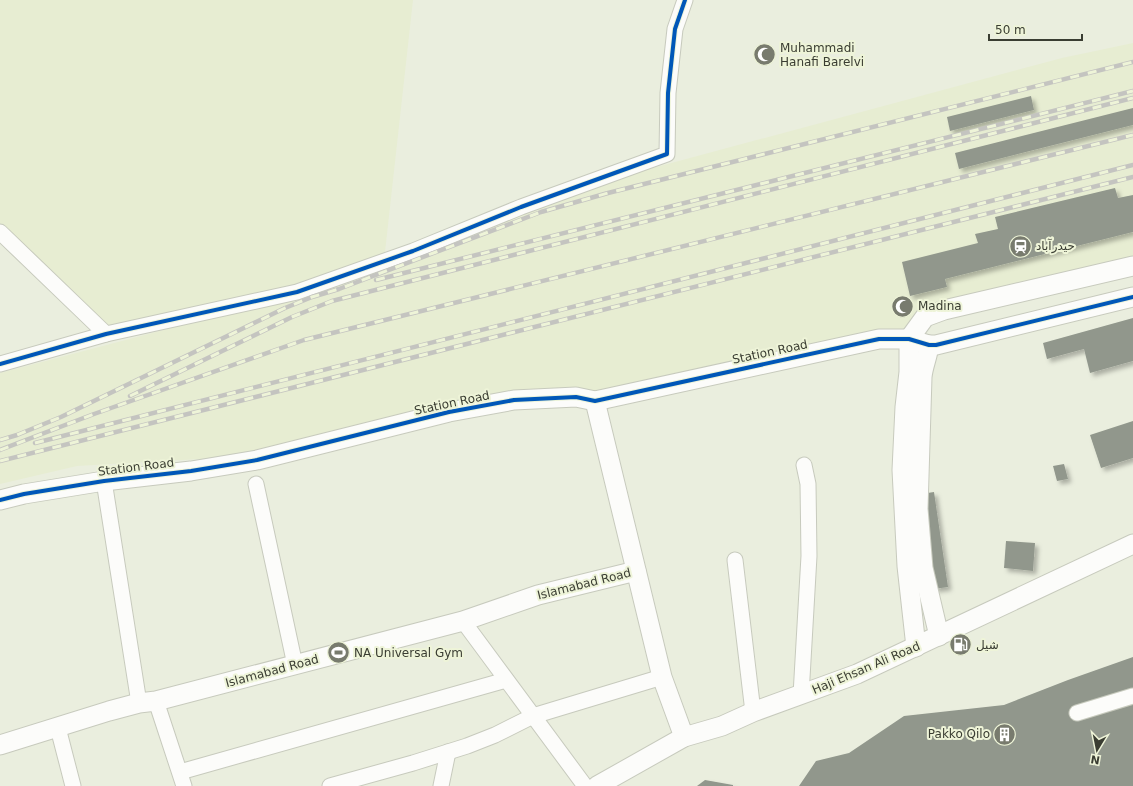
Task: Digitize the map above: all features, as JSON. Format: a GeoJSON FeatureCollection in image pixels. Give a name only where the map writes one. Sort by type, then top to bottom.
{"type":"FeatureCollection","features":[{"type":"Feature","properties":{"kind":"street"},"geometry":{"type":"LineString","coordinates":[[0,364],[106,334],[297,292],[413,251],[521,207],[667,154],[668,93],[675,29],[685,0]]}},
{"type":"Feature","properties":{"kind":"street"},"geometry":{"type":"LineString","coordinates":[[0,232],[106,334]]}},
{"type":"Feature","properties":{"kind":"street"},"geometry":{"type":"LineString","coordinates":[[916,647],[907,566],[902,470],[905,407],[910,372],[909,339],[925,317],[944,310],[1133,266]]}},
{"type":"Feature","properties":{"kind":"street"},"geometry":{"type":"LineString","coordinates":[[939,636],[923,568],[918,509],[922,378],[923,366],[929,345],[936,345],[1133,297]]}},
{"type":"Feature","properties":{"kind":"street","name":"Station Road"},"geometry":{"type":"LineString","coordinates":[[0,500],[24,494],[104,481],[257,460],[449,412],[514,400],[576,397],[595,401],[879,339],[909,339],[929,345]]}},
{"type":"Feature","properties":{"kind":"street"},"geometry":{"type":"LineString","coordinates":[[595,401],[662,677],[684,737]]}},
{"type":"Feature","properties":{"kind":"street"},"geometry":{"type":"LineString","coordinates":[[801,695],[809,556],[808,484],[804,465]]}},
{"type":"Feature","properties":{"kind":"street"},"geometry":{"type":"LineString","coordinates":[[104,481],[147,702],[182,779],[506,680]]}},
{"type":"Feature","properties":{"kind":"street"},"geometry":{"type":"LineString","coordinates":[[256,484],[295,665]]}},
{"type":"Feature","properties":{"kind":"street","name":"Haji Ehsan Ali Road"},"geometry":{"type":"LineString","coordinates":[[598,786],[684,737],[722,726],[753,712],[857,674],[1133,544]]}},
{"type":"Feature","properties":{"kind":"street"},"geometry":{"type":"LineString","coordinates":[[735,560],[753,712]]}},
{"type":"Feature","properties":{"kind":"street","name":"Islamabad Road"},"geometry":{"type":"LineString","coordinates":[[0,745],[147,702],[463,621],[538,594],[636,571]]}},
{"type":"Feature","properties":{"kind":"street"},"geometry":{"type":"LineString","coordinates":[[463,621],[585,786]]}},
{"type":"Feature","properties":{"kind":"street"},"geometry":{"type":"LineString","coordinates":[[330,786],[448,752],[495,735],[533,716],[662,677]]}},
{"type":"Feature","properties":{"kind":"street"},"geometry":{"type":"LineString","coordinates":[[1077,713],[1133,696]]}},
{"type":"Feature","properties":{"kind":"street"},"geometry":{"type":"LineString","coordinates":[[58,728],[73,786]]}},
{"type":"Feature","properties":{"kind":"street"},"geometry":{"type":"LineString","coordinates":[[441,786],[448,752]]}},
{"type":"Feature","properties":{"kind":"shaded area"},"geometry":{"type":"Polygon","coordinates":[[[0,0],[413,0],[384,261],[106,334],[0,235],[0,0]]]}},
{"type":"Feature","properties":{"kind":"shaded area"},"geometry":{"type":"Polygon","coordinates":[[[1133,43],[1133,262],[925,307],[902,332],[599,391],[514,394],[235,457],[77,466],[0,484],[0,373],[305,293],[638,172],[1062,58],[1133,43]]]}},
{"type":"Feature","properties":{"kind":"building"},"geometry":{"type":"Polygon","coordinates":[[[1031,96],[1034,110],[950,131],[947,117],[1031,96]]]}},
{"type":"Feature","properties":{"kind":"building"},"geometry":{"type":"Polygon","coordinates":[[[1133,108],[1133,125],[959,169],[955,153],[1133,108]]]}},
{"type":"Feature","properties":{"kind":"building","name":"حیدرآباد"},"geometry":{"type":"Polygon","coordinates":[[[1115,188],[1118,198],[1133,195],[1133,232],[945,279],[947,287],[910,296],[902,262],[978,243],[975,234],[998,229],[995,217],[1115,188]]]}},
{"type":"Feature","properties":{"kind":"building"},"geometry":{"type":"Polygon","coordinates":[[[1133,318],[1133,361],[1090,373],[1084,349],[1047,359],[1043,343],[1133,318]]]}},
{"type":"Feature","properties":{"kind":"building"},"geometry":{"type":"Polygon","coordinates":[[[1133,421],[1133,458],[1101,468],[1090,435],[1133,421]]]}},
{"type":"Feature","properties":{"kind":"building"},"geometry":{"type":"Polygon","coordinates":[[[1064,464],[1068,479],[1057,481],[1053,466],[1064,464]]]}},
{"type":"Feature","properties":{"kind":"building"},"geometry":{"type":"Polygon","coordinates":[[[934,492],[948,587],[934,589],[921,494],[934,492]]]}},
{"type":"Feature","properties":{"kind":"building"},"geometry":{"type":"Polygon","coordinates":[[[1006,541],[1035,543],[1033,571],[1004,568],[1006,541]]]}},
{"type":"Feature","properties":{"kind":"building","name":"Pakko Qilo"},"geometry":{"type":"Polygon","coordinates":[[[1133,657],[1133,786],[799,786],[816,761],[849,753],[904,716],[1004,705],[1133,657]]]}},
{"type":"Feature","properties":{"kind":"building"},"geometry":{"type":"Polygon","coordinates":[[[705,780],[733,785],[733,786],[697,786],[705,780]]]}},
{"type":"Feature","properties":{"kind":"railway"},"geometry":{"type":"LineString","coordinates":[[0,440],[17,435],[61,417],[285,308],[541,212],[608,193],[1133,62]]}},
{"type":"Feature","properties":{"kind":"railway"},"geometry":{"type":"LineString","coordinates":[[376,280],[1133,91]]}},
{"type":"Feature","properties":{"kind":"railway"},"geometry":{"type":"LineString","coordinates":[[130,396],[292,317],[332,301],[1133,98]]}},
{"type":"Feature","properties":{"kind":"railway"},"geometry":{"type":"LineString","coordinates":[[0,450],[94,414],[304,340],[1133,135]]}},
{"type":"Feature","properties":{"kind":"railway"},"geometry":{"type":"LineString","coordinates":[[35,443],[1133,165]]}},
{"type":"Feature","properties":{"kind":"railway"},"geometry":{"type":"LineString","coordinates":[[0,461],[1133,177]]}},
{"type":"Feature","properties":{"kind":"cycle path"},"geometry":{"type":"LineString","coordinates":[[0,364],[106,334],[297,292],[413,251],[521,207],[667,154],[668,93],[675,29],[685,0]]}},
{"type":"Feature","properties":{"kind":"cycle path"},"geometry":{"type":"LineString","coordinates":[[0,500],[24,494],[104,481],[191,471],[257,460],[449,412],[514,400],[576,397],[595,401],[879,339],[909,339],[929,345],[936,345],[1133,297]]}},
{"type":"Feature","properties":{"kind":"place","name":"Muhammadi Hanafi Barelvi"},"geometry":{"type":"Point","coordinates":[764,55]}},
{"type":"Feature","properties":{"kind":"place","name":"حیدرآباد"},"geometry":{"type":"Point","coordinates":[1021,246]}},
{"type":"Feature","properties":{"kind":"place","name":"Madina"},"geometry":{"type":"Point","coordinates":[902,306]}},
{"type":"Feature","properties":{"kind":"place","name":"شیل"},"geometry":{"type":"Point","coordinates":[961,645]}},
{"type":"Feature","properties":{"kind":"place","name":"NA Universal Gym"},"geometry":{"type":"Point","coordinates":[338,653]}},
{"type":"Feature","properties":{"kind":"place","name":"Pakko Qilo"},"geometry":{"type":"Point","coordinates":[1005,734]}}]}
